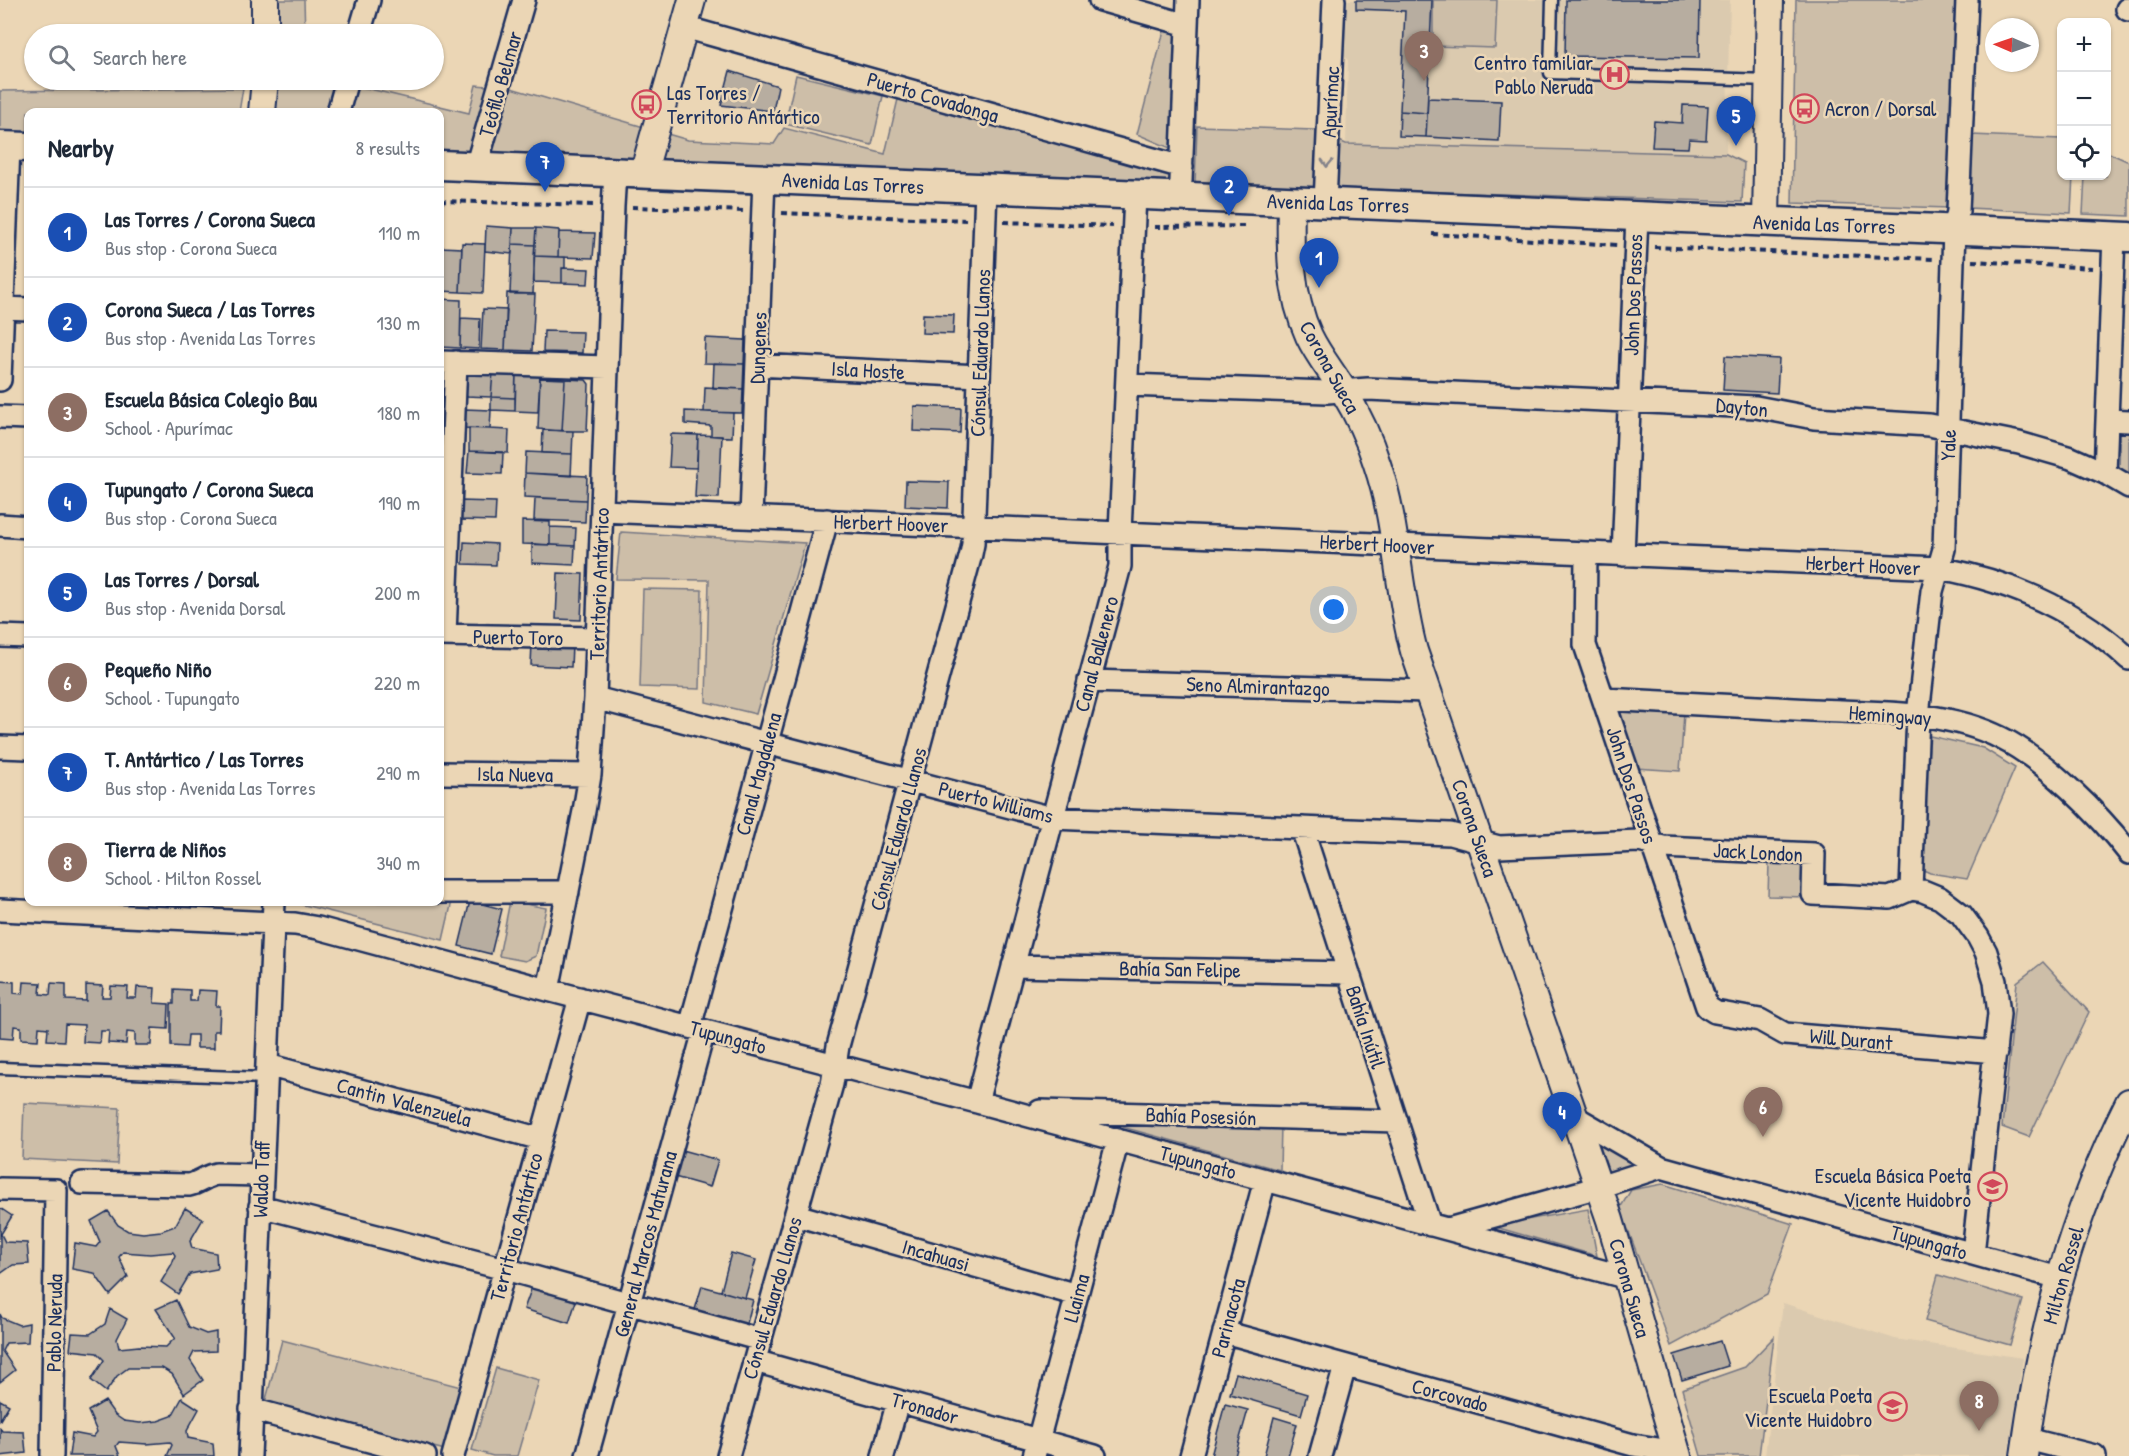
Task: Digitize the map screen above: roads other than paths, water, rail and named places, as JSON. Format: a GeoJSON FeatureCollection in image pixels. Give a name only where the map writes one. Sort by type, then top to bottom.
{"type":"FeatureCollection","features":[{"type":"Feature","properties":{"kind":"main road","name":"Avenida Las Torres"},"geometry":{"type":"LineString","coordinates":[[444,165],[2122,236]]}},
{"type":"Feature","properties":{"kind":"street"},"geometry":{"type":"LineString","coordinates":[[265,0],[265,24]]}},
{"type":"Feature","properties":{"kind":"street"},"geometry":{"type":"LineString","coordinates":[[362,24],[369,0]]}},
{"type":"Feature","properties":{"kind":"street","name":"Teófilo Belmar"},"geometry":{"type":"LineString","coordinates":[[476,167],[524,0]]}},
{"type":"Feature","properties":{"kind":"street","name":"Territorio Antártico"},"geometry":{"type":"LineString","coordinates":[[548,990],[590,775],[607,367],[629,174],[692,0]]}},
{"type":"Feature","properties":{"kind":"street"},"geometry":{"type":"LineString","coordinates":[[1100,0],[1187,25]]}},
{"type":"Feature","properties":{"kind":"street"},"geometry":{"type":"LineString","coordinates":[[1181,197],[1188,0]]}},
{"type":"Feature","properties":{"kind":"street","name":"Apurímac"},"geometry":{"type":"LineString","coordinates":[[1325,203],[1334,0]]}},
{"type":"Feature","properties":{"kind":"street"},"geometry":{"type":"LineString","coordinates":[[1766,221],[1770,0]]}},
{"type":"Feature","properties":{"kind":"street","name":"Yale"},"geometry":{"type":"LineString","coordinates":[[1911,889],[1918,715],[1932,591],[1944,549],[1954,229],[1958,210],[1967,0]]}},
{"type":"Feature","properties":{"kind":"street","name":"Puerto Covadonga"},"geometry":{"type":"LineString","coordinates":[[684,27],[1182,167]]}},
{"type":"Feature","properties":{"kind":"street"},"geometry":{"type":"LineString","coordinates":[[262,108],[264,90]]}},
{"type":"Feature","properties":{"kind":"street"},"geometry":{"type":"LineString","coordinates":[[339,108],[344,90]]}},
{"type":"Feature","properties":{"kind":"street"},"geometry":{"type":"LineString","coordinates":[[0,380],[4,184],[13,146]]}},
{"type":"Feature","properties":{"kind":"street","name":"Dungenes"},"geometry":{"type":"LineString","coordinates":[[751,517],[764,179]]}},
{"type":"Feature","properties":{"kind":"street","name":"Cónsul Eduardo Llanos"},"geometry":{"type":"LineString","coordinates":[[728,1456],[832,1084],[838,1046],[971,554],[974,526],[986,189]]}},
{"type":"Feature","properties":{"kind":"street","name":"Canal Ballenero"},"geometry":{"type":"LineString","coordinates":[[976,1102],[1120,566],[1135,195]]}},
{"type":"Feature","properties":{"kind":"street","name":"Corona Sueca"},"geometry":{"type":"LineString","coordinates":[[1291,202],[1291,270],[1298,307],[1310,339],[1358,415],[1377,463],[1392,517],[1409,633],[1599,1187],[1628,1278],[1677,1454]]}},
{"type":"Feature","properties":{"kind":"street","name":"John Dos Passos"},"geometry":{"type":"LineString","coordinates":[[1623,555],[1637,216]]}},
{"type":"Feature","properties":{"kind":"street"},"geometry":{"type":"LineString","coordinates":[[2105,473],[2122,236]]}},
{"type":"Feature","properties":{"kind":"street"},"geometry":{"type":"LineString","coordinates":[[3,308],[24,309]]}},
{"type":"Feature","properties":{"kind":"street"},"geometry":{"type":"LineString","coordinates":[[444,544],[448,362],[607,367]]}},
{"type":"Feature","properties":{"kind":"street","name":"Isla Hoste"},"geometry":{"type":"LineString","coordinates":[[757,365],[979,376]]}},
{"type":"Feature","properties":{"kind":"street"},"geometry":{"type":"LineString","coordinates":[[1126,385],[1343,391]]}},
{"type":"Feature","properties":{"kind":"street","name":"Dayton"},"geometry":{"type":"LineString","coordinates":[[1343,391],[1368,389],[1756,407],[1814,418],[1929,425],[2046,450],[2105,473],[2129,487]]}},
{"type":"Feature","properties":{"kind":"street"},"geometry":{"type":"LineString","coordinates":[[0,417],[24,418]]}},
{"type":"Feature","properties":{"kind":"street"},"geometry":{"type":"LineString","coordinates":[[2107,420],[2129,421]]}},
{"type":"Feature","properties":{"kind":"street","name":"Herbert Hoover"},"geometry":{"type":"LineString","coordinates":[[602,511],[1940,568],[1985,578],[2027,593],[2074,617],[2129,659]]}},
{"type":"Feature","properties":{"kind":"street","name":"Canal Magdalena"},"geometry":{"type":"LineString","coordinates":[[697,1029],[767,743],[827,520]]}},
{"type":"Feature","properties":{"kind":"street"},"geometry":{"type":"LineString","coordinates":[[0,525],[24,526]]}},
{"type":"Feature","properties":{"kind":"street","name":"John Dos Passos"},"geometry":{"type":"LineString","coordinates":[[1586,553],[1585,645],[1705,1004],[1711,1010]]}},
{"type":"Feature","properties":{"kind":"street","name":"Puerto Toro"},"geometry":{"type":"LineString","coordinates":[[444,635],[597,638]]}},
{"type":"Feature","properties":{"kind":"street"},"geometry":{"type":"LineString","coordinates":[[0,636],[24,637]]}},
{"type":"Feature","properties":{"kind":"street","name":"Seno Almirantazgo"},"geometry":{"type":"LineString","coordinates":[[1089,681],[1427,691]]}},
{"type":"Feature","properties":{"kind":"street","name":"Puerto Williams"},"geometry":{"type":"LineString","coordinates":[[595,698],[1052,818],[1450,834],[1480,841]]}},
{"type":"Feature","properties":{"kind":"street","name":"Hemingway"},"geometry":{"type":"LineString","coordinates":[[1604,699],[1918,715],[1971,726],[2015,746],[2071,791],[2098,817],[2129,853]]}},
{"type":"Feature","properties":{"kind":"street"},"geometry":{"type":"LineString","coordinates":[[0,747],[24,748]]}},
{"type":"Feature","properties":{"kind":"street","name":"Isla Nueva"},"geometry":{"type":"LineString","coordinates":[[444,773],[590,775]]}},
{"type":"Feature","properties":{"kind":"street","name":"Bahía Inútil"},"geometry":{"type":"LineString","coordinates":[[1302,828],[1396,1121],[1438,1227]]}},
{"type":"Feature","properties":{"kind":"street","name":"Jack London"},"geometry":{"type":"LineString","coordinates":[[1480,841],[1499,847],[1639,841],[1663,847],[1814,854],[1813,894],[1890,898],[1911,889]]}},
{"type":"Feature","properties":{"kind":"street"},"geometry":{"type":"LineString","coordinates":[[1911,889],[1923,891],[1951,904],[1970,925],[1992,966],[1998,998],[1996,1052],[1973,1254]]}},
{"type":"Feature","properties":{"kind":"street"},"geometry":{"type":"LineString","coordinates":[[444,892],[568,892]]}},
{"type":"Feature","properties":{"kind":"street","name":"Waldo Taff"},"geometry":{"type":"LineString","coordinates":[[250,1456],[274,906]]}},
{"type":"Feature","properties":{"kind":"street","name":"Tupungato"},"geometry":{"type":"LineString","coordinates":[[0,910],[115,908],[318,928],[1628,1278]]}},
{"type":"Feature","properties":{"kind":"street","name":"Bahía San Felipe"},"geometry":{"type":"LineString","coordinates":[[1013,966],[1348,973]]}},
{"type":"Feature","properties":{"kind":"street","name":"Territorio Antártico"},"geometry":{"type":"LineString","coordinates":[[453,1456],[580,998]]}},
{"type":"Feature","properties":{"kind":"street","name":"Will Durant"},"geometry":{"type":"LineString","coordinates":[[1711,1010],[1755,1018],[1785,1034],[1996,1052]]}},
{"type":"Feature","properties":{"kind":"street","name":"General Marcos Maturana"},"geometry":{"type":"LineString","coordinates":[[587,1456],[629,1304],[697,1029]]}},
{"type":"Feature","properties":{"kind":"street","name":"Cantin Valenzuela"},"geometry":{"type":"LineString","coordinates":[[266,1072],[541,1139]]}},
{"type":"Feature","properties":{"kind":"street","name":"Milton Rossel"},"geometry":{"type":"LineString","coordinates":[[2025,1447],[2040,1358],[2073,1231],[2091,1185],[2129,1102]]}},
{"type":"Feature","properties":{"kind":"street","name":"Bahía Posesión"},"geometry":{"type":"LineString","coordinates":[[1006,1110],[1396,1121]]}},
{"type":"Feature","properties":{"kind":"street","name":"Tupungato"},"geometry":{"type":"LineString","coordinates":[[1575,1117],[1661,1167],[2059,1278]]}},
{"type":"Feature","properties":{"kind":"street","name":"Llaima"},"geometry":{"type":"LineString","coordinates":[[1036,1448],[1118,1140]]}},
{"type":"Feature","properties":{"kind":"street"},"geometry":{"type":"LineString","coordinates":[[1438,1227],[1599,1187],[1661,1167]]}},
{"type":"Feature","properties":{"kind":"street"},"geometry":{"type":"LineString","coordinates":[[82,1182],[189,1185],[216,1174],[261,1175]]}},
{"type":"Feature","properties":{"kind":"street","name":"Parinacota"},"geometry":{"type":"LineString","coordinates":[[1191,1456],[1264,1180]]}},
{"type":"Feature","properties":{"kind":"street","name":"Pablo Neruda"},"geometry":{"type":"LineString","coordinates":[[0,1189],[56,1190],[52,1456]]}},
{"type":"Feature","properties":{"kind":"street"},"geometry":{"type":"LineString","coordinates":[[260,1206],[505,1269],[761,1340]]}},
{"type":"Feature","properties":{"kind":"street","name":"Incahuasi"},"geometry":{"type":"LineString","coordinates":[[796,1215],[1077,1295]]}},
{"type":"Feature","properties":{"kind":"street","name":"Corcovado"},"geometry":{"type":"LineString","coordinates":[[1224,1332],[1633,1445],[1677,1454]]}},
{"type":"Feature","properties":{"kind":"street","name":"Tronador"},"geometry":{"type":"LineString","coordinates":[[755,1360],[898,1401],[1036,1448],[1095,1456]]}},
{"type":"Feature","properties":{"kind":"street"},"geometry":{"type":"LineString","coordinates":[[1320,1456],[1345,1366]]}},
{"type":"Feature","properties":{"kind":"street"},"geometry":{"type":"LineString","coordinates":[[883,1456],[898,1401]]}},
{"type":"Feature","properties":{"kind":"street"},"geometry":{"type":"LineString","coordinates":[[251,1409],[425,1456]]}},
{"type":"Feature","properties":{"kind":"street"},"geometry":{"type":"LineString","coordinates":[[2025,1447],[2095,1456]]}},
{"type":"Feature","properties":{"kind":"lane"},"geometry":{"type":"LineString","coordinates":[[1551,0],[1550,74],[1768,80]]}},
{"type":"Feature","properties":{"kind":"lane"},"geometry":{"type":"LineString","coordinates":[[0,1068],[266,1072]]}},
{"type":"Feature","properties":{"kind":"place","name":"Centro familiar Pablo Neruda"},"geometry":{"type":"Point","coordinates":[1614,74]}},
{"type":"Feature","properties":{"kind":"place","name":"Escuela Básica Colegio Bau"},"geometry":{"type":"Point","coordinates":[1424,81]}},
{"type":"Feature","properties":{"kind":"place","name":"Las Torres / Territorio Antártico"},"geometry":{"type":"Point","coordinates":[646,104]}},
{"type":"Feature","properties":{"kind":"place","name":"Acron / Dorsal"},"geometry":{"type":"Point","coordinates":[1804,108]}},
{"type":"Feature","properties":{"kind":"place","name":"Las Torres / Dorsal"},"geometry":{"type":"Point","coordinates":[1736,146]}},
{"type":"Feature","properties":{"kind":"place","name":"T. Antártico / Las Torres"},"geometry":{"type":"Point","coordinates":[545,192]}},
{"type":"Feature","properties":{"kind":"place","name":"Corona Sueca / Las Torres"},"geometry":{"type":"Point","coordinates":[1229,216]}},
{"type":"Feature","properties":{"kind":"place","name":"Las Torres / Corona Sueca"},"geometry":{"type":"Point","coordinates":[1319,288]}},
{"type":"Feature","properties":{"kind":"place","name":"Pequeño Niño"},"geometry":{"type":"Point","coordinates":[1763,1137]}},
{"type":"Feature","properties":{"kind":"place","name":"Tupungato / Corona Sueca"},"geometry":{"type":"Point","coordinates":[1562,1142]}},
{"type":"Feature","properties":{"kind":"place","name":"Escuela Básica Poeta Vicente Huidobro"},"geometry":{"type":"Point","coordinates":[1992,1187]}},
{"type":"Feature","properties":{"kind":"place","name":"Escuela Poeta Vicente Huidobro"},"geometry":{"type":"Point","coordinates":[1893,1407]}},
{"type":"Feature","properties":{"kind":"place","name":"Tierra de Niños"},"geometry":{"type":"Point","coordinates":[1979,1431]}}]}
